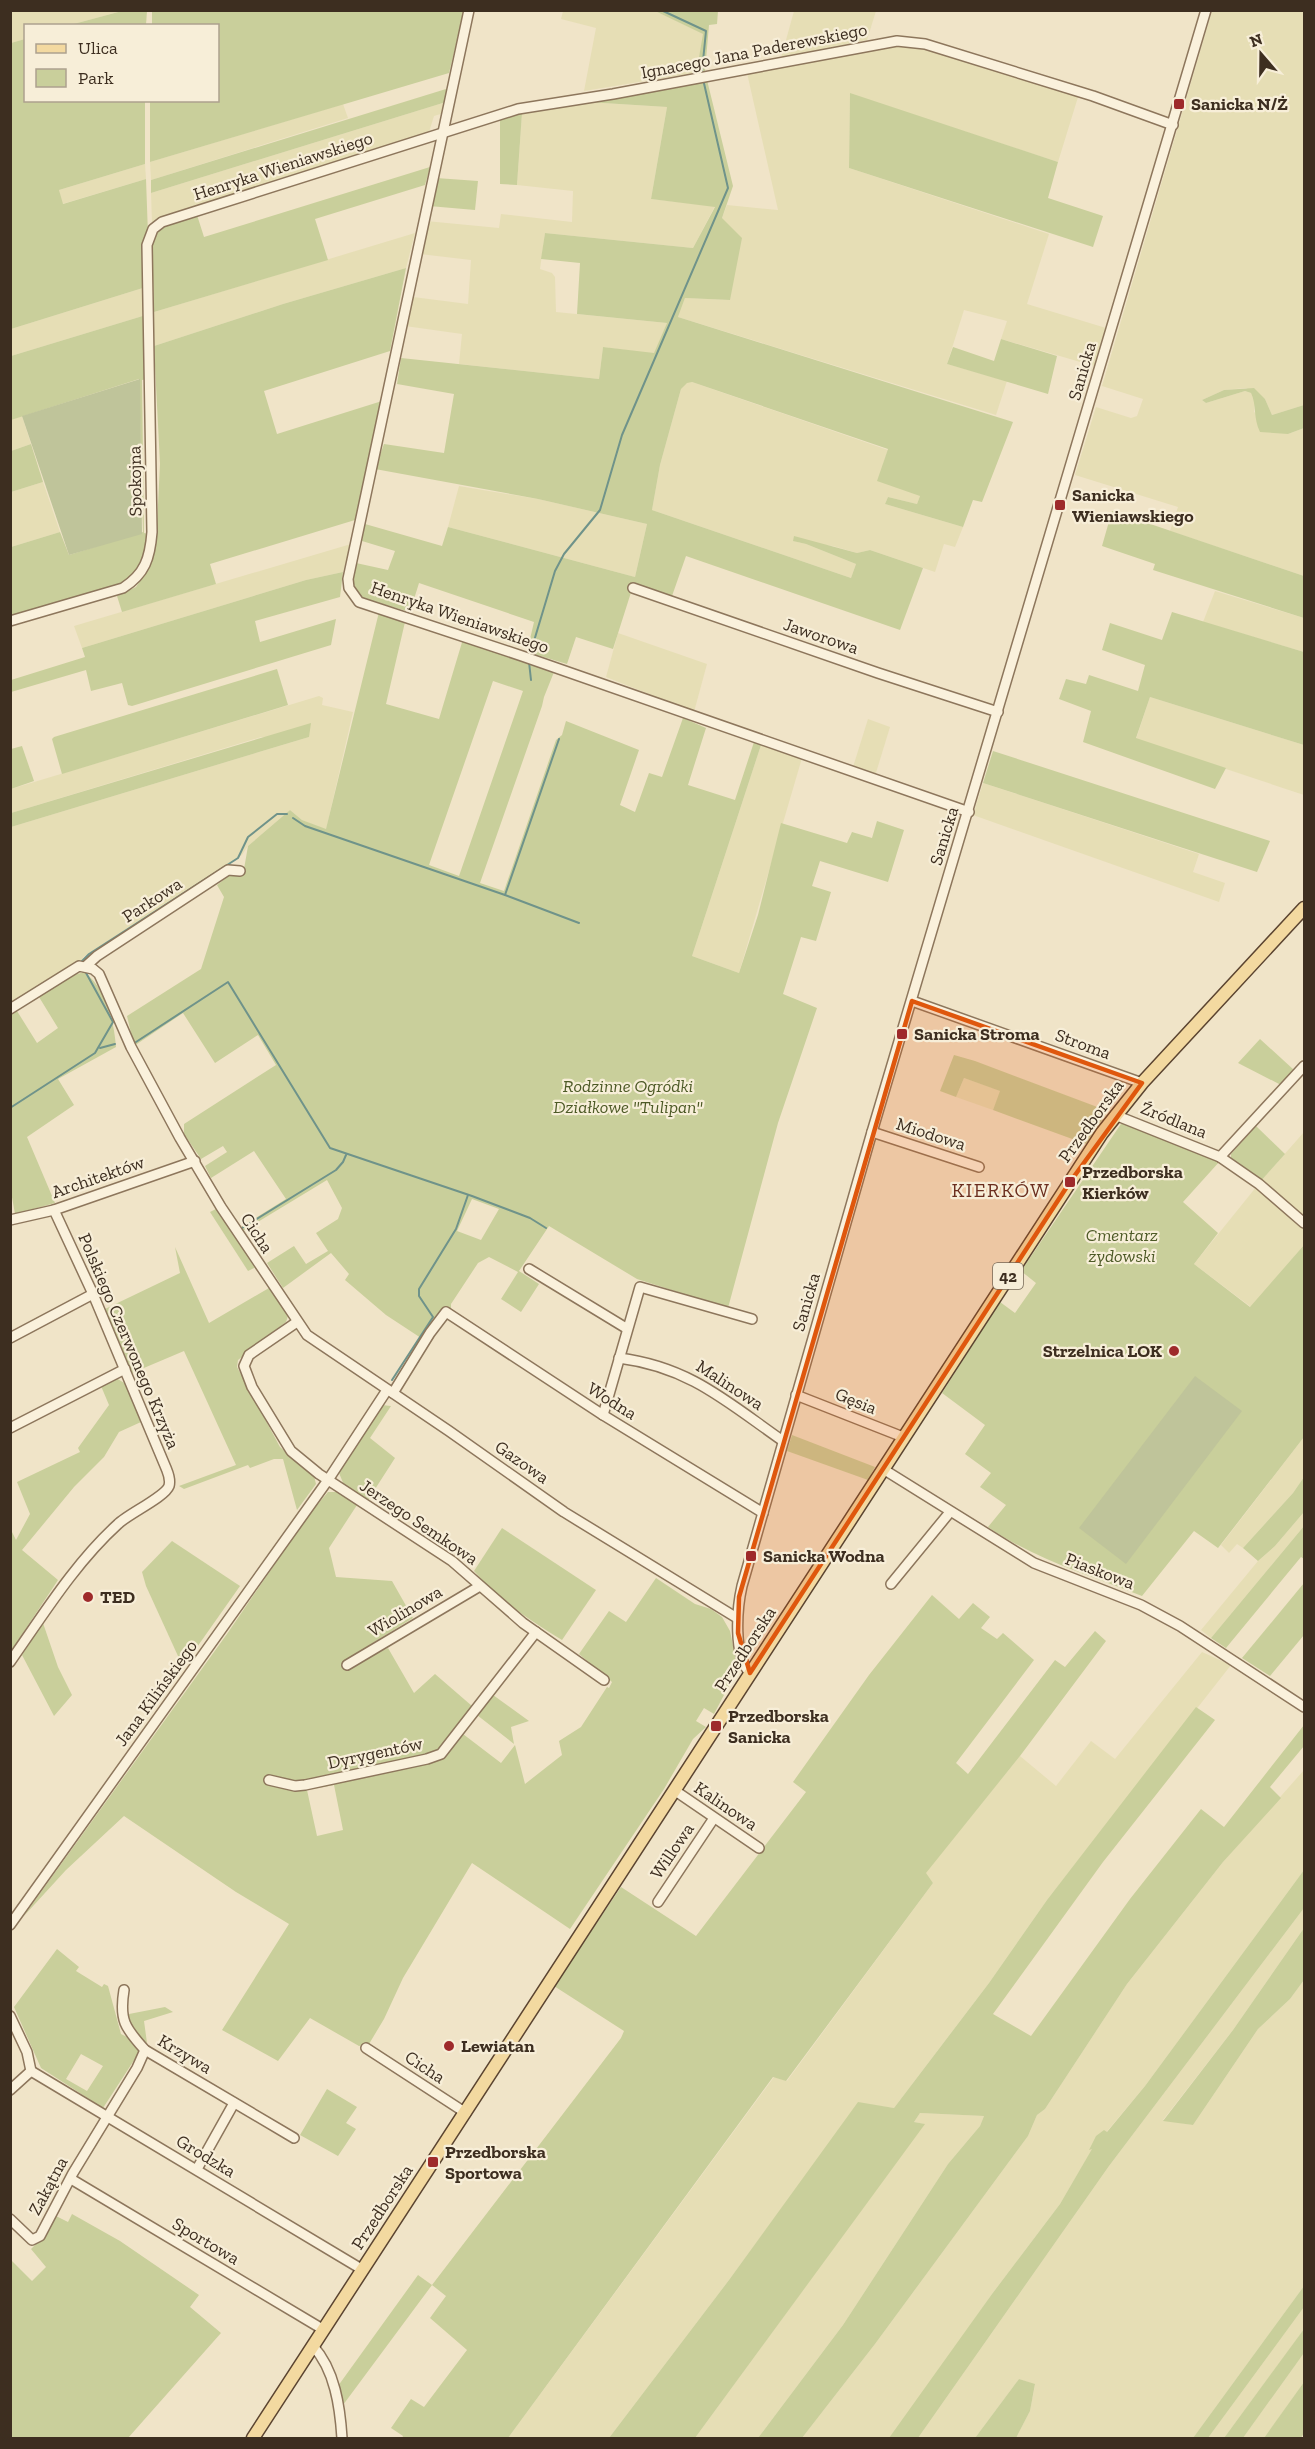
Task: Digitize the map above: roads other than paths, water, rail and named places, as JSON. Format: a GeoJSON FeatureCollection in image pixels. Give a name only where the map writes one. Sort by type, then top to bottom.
{"type":"FeatureCollection","features":[{"type":"Feature","properties":{"kind":"main road","name":"Przedborska"},"geometry":{"type":"LineString","coordinates":[[254,2439],[1114,1115],[1305,908]]}},
{"type":"Feature","properties":{"kind":"street","name":"Henryka Wieniawskiego"},"geometry":{"type":"LineString","coordinates":[[469,10],[348,579],[349,588],[359,602],[522,656],[969,812]]}},
{"type":"Feature","properties":{"kind":"street","name":"Sanicka"},"geometry":{"type":"LineString","coordinates":[[750,1673],[744,1664],[737,1618],[742,1586],[872,1132],[1206,10]]}},
{"type":"Feature","properties":{"kind":"street","name":"Ignacego Jana Paderewskiego"},"geometry":{"type":"LineString","coordinates":[[442,133],[518,109],[613,94],[897,41],[936,48],[1093,96],[1173,125]]}},
{"type":"Feature","properties":{"kind":"street","name":"Henryka Wieniawskiego"},"geometry":{"type":"LineString","coordinates":[[147,245],[153,229],[169,220],[442,133]]}},
{"type":"Feature","properties":{"kind":"street","name":"Spokojna"},"geometry":{"type":"LineString","coordinates":[[10,621],[123,588],[145,568],[152,532],[147,245]]}},
{"type":"Feature","properties":{"kind":"street","name":"Jaworowa"},"geometry":{"type":"LineString","coordinates":[[633,588],[998,712]]}},
{"type":"Feature","properties":{"kind":"street","name":"Parkowa"},"geometry":{"type":"LineString","coordinates":[[10,1009],[79,966],[89,967],[106,950],[228,870],[240,871]]}},
{"type":"Feature","properties":{"kind":"street","name":"Cicha"},"geometry":{"type":"LineString","coordinates":[[89,967],[99,974],[130,1047],[221,1207],[297,1322]]}},
{"type":"Feature","properties":{"kind":"street","name":"Stroma"},"geometry":{"type":"LineString","coordinates":[[912,1001],[1142,1083]]}},
{"type":"Feature","properties":{"kind":"street"},"geometry":{"type":"LineString","coordinates":[[1220,1157],[1305,1066]]}},
{"type":"Feature","properties":{"kind":"street","name":"Źródlana"},"geometry":{"type":"LineString","coordinates":[[1114,1115],[1220,1157],[1259,1184],[1305,1223]]}},
{"type":"Feature","properties":{"kind":"street","name":"Miodowa"},"geometry":{"type":"LineString","coordinates":[[872,1132],[979,1167]]}},
{"type":"Feature","properties":{"kind":"street","name":"Architektów"},"geometry":{"type":"LineString","coordinates":[[10,1220],[54,1210],[195,1161]]}},
{"type":"Feature","properties":{"kind":"street","name":"Polskiego Czerwonego Krzyża"},"geometry":{"type":"LineString","coordinates":[[10,1662],[76,1569],[110,1531],[128,1515],[166,1491],[169,1477],[93,1294],[54,1210]]}},
{"type":"Feature","properties":{"kind":"street"},"geometry":{"type":"LineString","coordinates":[[529,1269],[626,1328]]}},
{"type":"Feature","properties":{"kind":"street"},"geometry":{"type":"LineString","coordinates":[[603,1415],[626,1328],[640,1287],[752,1319]]}},
{"type":"Feature","properties":{"kind":"street"},"geometry":{"type":"LineString","coordinates":[[10,1338],[93,1294]]}},
{"type":"Feature","properties":{"kind":"street","name":"Wodna"},"geometry":{"type":"LineString","coordinates":[[390,1392],[446,1312],[603,1415],[763,1513]]}},
{"type":"Feature","properties":{"kind":"street"},"geometry":{"type":"LineString","coordinates":[[297,1322],[249,1355],[244,1361],[244,1371],[288,1448],[328,1480],[390,1392]]}},
{"type":"Feature","properties":{"kind":"street","name":"Gazowa"},"geometry":{"type":"LineString","coordinates":[[297,1322],[313,1341],[564,1512],[737,1618]]}},
{"type":"Feature","properties":{"kind":"street","name":"Malinowa"},"geometry":{"type":"LineString","coordinates":[[619,1358],[647,1362],[684,1374],[783,1441]]}},
{"type":"Feature","properties":{"kind":"street"},"geometry":{"type":"LineString","coordinates":[[10,1428],[125,1369]]}},
{"type":"Feature","properties":{"kind":"street","name":"Gęsia"},"geometry":{"type":"LineString","coordinates":[[796,1395],[903,1437]]}},
{"type":"Feature","properties":{"kind":"street","name":"Piaskowa"},"geometry":{"type":"LineString","coordinates":[[883,1469],[1034,1563],[1151,1610],[1180,1626],[1305,1707]]}},
{"type":"Feature","properties":{"kind":"street","name":"Jerzego Semkowa"},"geometry":{"type":"LineString","coordinates":[[328,1480],[452,1561],[536,1632],[604,1680]]}},
{"type":"Feature","properties":{"kind":"street","name":"Jana Kilińskiego"},"geometry":{"type":"LineString","coordinates":[[10,1925],[328,1480]]}},
{"type":"Feature","properties":{"kind":"street"},"geometry":{"type":"LineString","coordinates":[[891,1584],[950,1512]]}},
{"type":"Feature","properties":{"kind":"street","name":"Wiolinowa"},"geometry":{"type":"LineString","coordinates":[[348,1665],[480,1586]]}},
{"type":"Feature","properties":{"kind":"street","name":"Dyrygentów"},"geometry":{"type":"LineString","coordinates":[[269,1780],[295,1786],[305,1785],[441,1754],[536,1632]]}},
{"type":"Feature","properties":{"kind":"street","name":"Kalinowa"},"geometry":{"type":"LineString","coordinates":[[674,1790],[759,1848]]}},
{"type":"Feature","properties":{"kind":"street","name":"Willowa"},"geometry":{"type":"LineString","coordinates":[[658,1902],[714,1818]]}},
{"type":"Feature","properties":{"kind":"street","name":"Krzywa"},"geometry":{"type":"LineString","coordinates":[[124,1990],[122,2019],[127,2030],[145,2050],[294,2138]]}},
{"type":"Feature","properties":{"kind":"street"},"geometry":{"type":"LineString","coordinates":[[10,2016],[27,2052],[31,2072],[10,2090]]}},
{"type":"Feature","properties":{"kind":"street","name":"Cicha"},"geometry":{"type":"LineString","coordinates":[[366,2048],[466,2113]]}},
{"type":"Feature","properties":{"kind":"street","name":"Zakątna"},"geometry":{"type":"LineString","coordinates":[[10,2218],[28,2238],[36,2240],[106,2116],[137,2068],[145,2050]]}},
{"type":"Feature","properties":{"kind":"street","name":"Grodzka"},"geometry":{"type":"LineString","coordinates":[[31,2072],[363,2270]]}},
{"type":"Feature","properties":{"kind":"street"},"geometry":{"type":"LineString","coordinates":[[196,2169],[234,2103]]}},
{"type":"Feature","properties":{"kind":"street","name":"Sportowa"},"geometry":{"type":"LineString","coordinates":[[71,2179],[324,2330]]}},
{"type":"Feature","properties":{"kind":"street"},"geometry":{"type":"LineString","coordinates":[[313,2346],[323,2360],[336,2394],[341,2414],[342,2439]]}},
{"type":"Feature","properties":{"kind":"waterway"},"geometry":{"type":"LineString","coordinates":[[661,10],[706,31],[702,71]]}},
{"type":"Feature","properties":{"kind":"waterway"},"geometry":{"type":"LineString","coordinates":[[531,651],[555,571],[564,554],[600,510],[622,435],[728,188],[703,79]]}},
{"type":"Feature","properties":{"kind":"waterway"},"geometry":{"type":"LineString","coordinates":[[529,662],[531,680]]}},
{"type":"Feature","properties":{"kind":"waterway"},"geometry":{"type":"LineString","coordinates":[[505,895],[559,739]]}},
{"type":"Feature","properties":{"kind":"waterway"},"geometry":{"type":"LineString","coordinates":[[81,962],[89,954],[238,858],[248,837],[277,814],[287,814]]}},
{"type":"Feature","properties":{"kind":"waterway"},"geometry":{"type":"LineString","coordinates":[[293,818],[305,826],[579,923]]}},
{"type":"Feature","properties":{"kind":"waterway"},"geometry":{"type":"LineString","coordinates":[[10,1108],[95,1053],[113,1022],[85,971]]}},
{"type":"Feature","properties":{"kind":"waterway"},"geometry":{"type":"LineString","coordinates":[[136,1042],[228,982],[330,1148],[472,1196],[530,1218],[546,1228]]}},
{"type":"Feature","properties":{"kind":"waterway"},"geometry":{"type":"LineString","coordinates":[[100,1048],[115,1044]]}},
{"type":"Feature","properties":{"kind":"waterway"},"geometry":{"type":"LineString","coordinates":[[242,1228],[336,1170],[346,1155]]}},
{"type":"Feature","properties":{"kind":"waterway"},"geometry":{"type":"LineString","coordinates":[[392,1380],[433,1317],[419,1296],[419,1289],[456,1229],[468,1195]]}},
{"type":"Feature","properties":{"kind":"place","name":"Sanicka N/Ż"},"geometry":{"type":"Point","coordinates":[1179,104]}},
{"type":"Feature","properties":{"kind":"place","name":"Sanicka Wieniawskiego"},"geometry":{"type":"Point","coordinates":[1060,505]}},
{"type":"Feature","properties":{"kind":"place","name":"Sanicka Stroma"},"geometry":{"type":"Point","coordinates":[902,1034]}},
{"type":"Feature","properties":{"kind":"place","name":"Przedborska Kierków"},"geometry":{"type":"Point","coordinates":[1070,1182]}},
{"type":"Feature","properties":{"kind":"place","name":"Strzelnica LOK"},"geometry":{"type":"Point","coordinates":[1174,1351]}},
{"type":"Feature","properties":{"kind":"place","name":"Sanicka Wodna"},"geometry":{"type":"Point","coordinates":[751,1556]}},
{"type":"Feature","properties":{"kind":"place","name":"TED"},"geometry":{"type":"Point","coordinates":[88,1597]}},
{"type":"Feature","properties":{"kind":"place","name":"Przedborska Sanicka"},"geometry":{"type":"Point","coordinates":[716,1726]}},
{"type":"Feature","properties":{"kind":"place","name":"Lewiatan"},"geometry":{"type":"Point","coordinates":[449,2046]}},
{"type":"Feature","properties":{"kind":"place","name":"Przedborska Sportowa"},"geometry":{"type":"Point","coordinates":[433,2162]}},
{"type":"Feature","properties":{"kind":"district","name":"KIERKÓW"},"geometry":{"type":"Point","coordinates":[1001,1190]}},
{"type":"Feature","properties":{"kind":"park label","name":"Rodzinne Ogródki Działkowe \"Tulipan\""},"geometry":{"type":"Point","coordinates":[628,1096]}},
{"type":"Feature","properties":{"kind":"park label","name":"Cmentarz żydowski"},"geometry":{"type":"Point","coordinates":[1122,1245]}}]}
